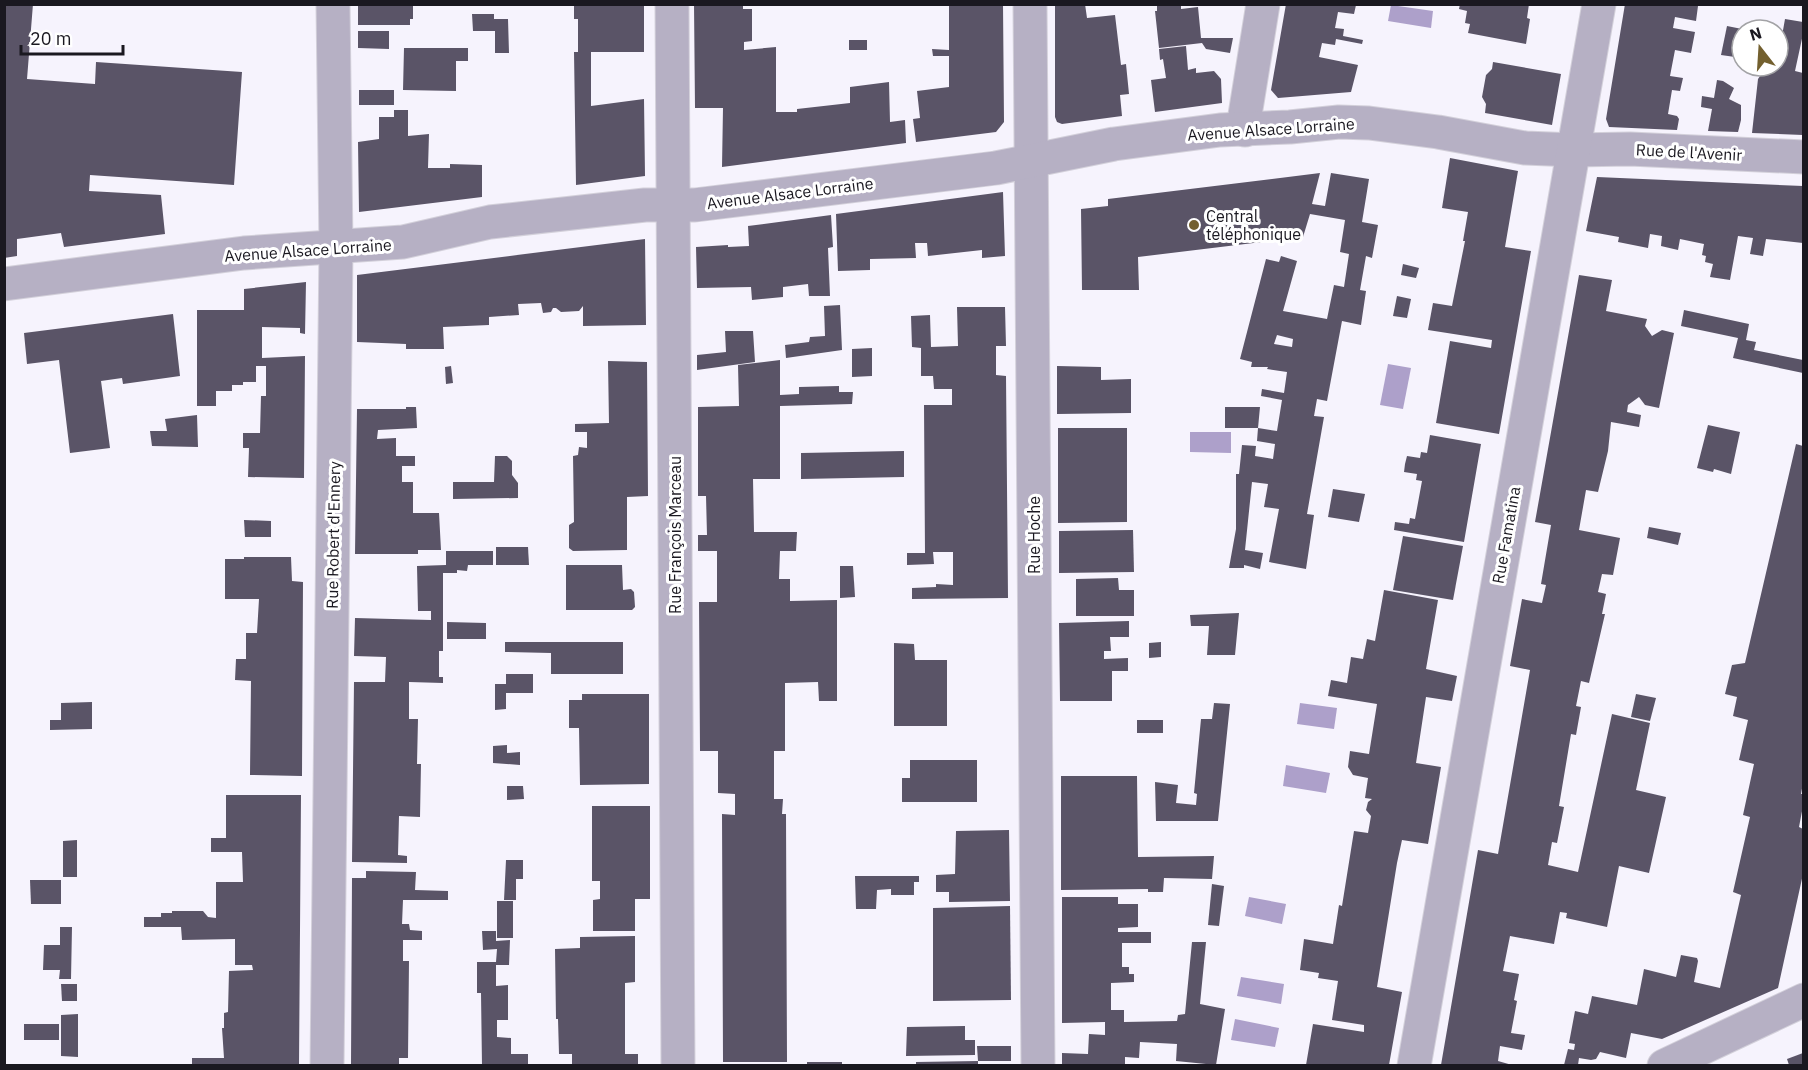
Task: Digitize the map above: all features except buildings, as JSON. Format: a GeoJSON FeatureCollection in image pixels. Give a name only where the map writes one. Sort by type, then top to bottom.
{"type":"FeatureCollection","features":[{"type":"Feature","properties":{"kind":"street","name":"Rue Robert d'Ennery"},"geometry":{"type":"LineString","coordinates":[[327,1065],[336,247],[333,4]]}},
{"type":"Feature","properties":{"kind":"street","name":"Rue François Marceau"},"geometry":{"type":"LineString","coordinates":[[672,4],[678,1065]]}},
{"type":"Feature","properties":{"kind":"street","name":"Rue Hoche"},"geometry":{"type":"LineString","coordinates":[[1030,4],[1038,1065]]}},
{"type":"Feature","properties":{"kind":"street"},"geometry":{"type":"LineString","coordinates":[[1245,130],[1245,115],[1263,4]]}},
{"type":"Feature","properties":{"kind":"street","name":"Rue Famatina"},"geometry":{"type":"LineString","coordinates":[[1414,1065],[1599,4]]}},
{"type":"Feature","properties":{"kind":"street","name":"Avenue Alsace Lorraine"},"geometry":{"type":"LineString","coordinates":[[4,284],[244,253],[403,242],[490,222],[645,205],[695,205],[996,168],[1114,144],[1220,130],[1339,122],[1369,123],[1438,132],[1525,148],[1574,150]]}},
{"type":"Feature","properties":{"kind":"street","name":"Rue de l'Avenir"},"geometry":{"type":"LineString","coordinates":[[1574,150],[1630,149],[1803,157]]}},
{"type":"Feature","properties":{"kind":"street"},"geometry":{"type":"LineString","coordinates":[[1664,1065],[1803,1000]]}},
{"type":"Feature","properties":{"kind":"shaded area"},"geometry":{"type":"Polygon","coordinates":[[[1391,5],[1433,11],[1431,28],[1388,21],[1391,5]]]}},
{"type":"Feature","properties":{"kind":"shaded area"},"geometry":{"type":"Polygon","coordinates":[[[1388,364],[1411,368],[1403,409],[1380,405],[1388,364]]]}},
{"type":"Feature","properties":{"kind":"shaded area"},"geometry":{"type":"Polygon","coordinates":[[[1190,432],[1231,432],[1231,453],[1190,452],[1190,432]]]}},
{"type":"Feature","properties":{"kind":"shaded area"},"geometry":{"type":"Polygon","coordinates":[[[1300,703],[1337,708],[1334,729],[1297,724],[1300,703]]]}},
{"type":"Feature","properties":{"kind":"shaded area"},"geometry":{"type":"Polygon","coordinates":[[[1286,765],[1330,773],[1326,793],[1283,786],[1286,765]]]}},
{"type":"Feature","properties":{"kind":"shaded area"},"geometry":{"type":"Polygon","coordinates":[[[1249,897],[1286,904],[1282,924],[1245,916],[1249,897]]]}},
{"type":"Feature","properties":{"kind":"shaded area"},"geometry":{"type":"Polygon","coordinates":[[[1241,977],[1284,984],[1281,1004],[1237,996],[1241,977]]]}},
{"type":"Feature","properties":{"kind":"shaded area"},"geometry":{"type":"Polygon","coordinates":[[[1235,1019],[1279,1028],[1275,1047],[1231,1040],[1235,1019]]]}},
{"type":"Feature","properties":{"kind":"place","name":"Central téléphonique"},"geometry":{"type":"Point","coordinates":[1194,225]}}]}
